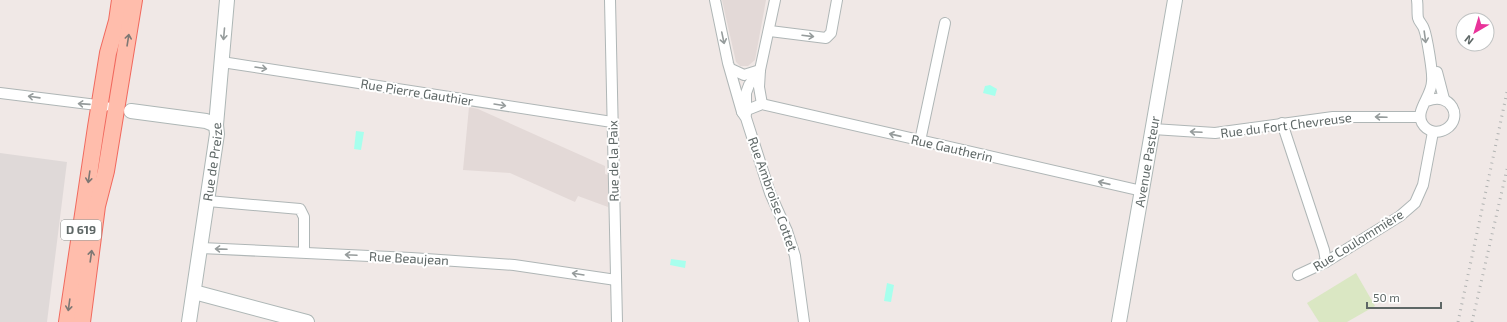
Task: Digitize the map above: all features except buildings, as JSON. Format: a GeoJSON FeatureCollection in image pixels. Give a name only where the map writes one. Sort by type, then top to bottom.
{"type":"FeatureCollection","features":[{"type":"Feature","properties":{"kind":"main road","name":"D 619"},"geometry":{"type":"LineString","coordinates":[[67,322],[100,105],[120,0]]}},
{"type":"Feature","properties":{"kind":"main road","name":"D 619"},"geometry":{"type":"LineString","coordinates":[[82,322],[98,206],[106,171],[112,129],[124,110],[134,0]]}},
{"type":"Feature","properties":{"kind":"street","name":"Rue de Preize"},"geometry":{"type":"LineString","coordinates":[[189,322],[217,134],[216,125],[227,0]]}},
{"type":"Feature","properties":{"kind":"street","name":"Rue de la Paix"},"geometry":{"type":"LineString","coordinates":[[610,0],[617,322]]}},
{"type":"Feature","properties":{"kind":"street","name":"Rue Ambroise Cottet"},"geometry":{"type":"LineString","coordinates":[[715,0],[731,69],[770,193],[787,231],[795,256],[804,322]]}},
{"type":"Feature","properties":{"kind":"street"},"geometry":{"type":"LineString","coordinates":[[745,113],[762,104],[759,87],[760,70],[770,31],[775,0]]}},
{"type":"Feature","properties":{"kind":"street"},"geometry":{"type":"LineString","coordinates":[[770,31],[826,38],[831,33],[837,0]]}},
{"type":"Feature","properties":{"kind":"street","name":"Avenue Pasteur"},"geometry":{"type":"LineString","coordinates":[[1119,322],[1175,0]]}},
{"type":"Feature","properties":{"kind":"street"},"geometry":{"type":"LineString","coordinates":[[1417,0],[1418,20],[1424,28],[1432,79],[1427,101],[1420,111],[1420,117],[1422,124],[1427,129],[1434,132],[1447,129],[1452,124],[1454,117],[1454,110],[1450,103],[1444,99],[1435,98],[1427,101]]}},
{"type":"Feature","properties":{"kind":"street"},"geometry":{"type":"LineString","coordinates":[[920,141],[945,23]]}},
{"type":"Feature","properties":{"kind":"street"},"geometry":{"type":"LineString","coordinates":[[1434,48],[1439,83],[1444,99]]}},
{"type":"Feature","properties":{"kind":"street","name":"Rue Pierre Gauthier"},"geometry":{"type":"LineString","coordinates":[[222,62],[612,122]]}},
{"type":"Feature","properties":{"kind":"street"},"geometry":{"type":"LineString","coordinates":[[731,69],[744,75],[760,70]]}},
{"type":"Feature","properties":{"kind":"street"},"geometry":{"type":"LineString","coordinates":[[745,113],[746,93],[760,70]]}},
{"type":"Feature","properties":{"kind":"street"},"geometry":{"type":"LineString","coordinates":[[0,93],[76,104],[100,105],[124,110],[206,121],[216,125]]}},
{"type":"Feature","properties":{"kind":"street","name":"Rue Gautherin"},"geometry":{"type":"LineString","coordinates":[[762,104],[1142,191]]}},
{"type":"Feature","properties":{"kind":"street","name":"Rue du Fort Chevreuse"},"geometry":{"type":"LineString","coordinates":[[1153,129],[1215,133],[1333,117],[1420,117]]}},
{"type":"Feature","properties":{"kind":"street"},"geometry":{"type":"LineString","coordinates":[[1282,123],[1324,250],[1326,262]]}},
{"type":"Feature","properties":{"kind":"street","name":"Rue Coulommière"},"geometry":{"type":"LineString","coordinates":[[1298,275],[1326,262],[1400,216],[1415,203],[1423,185],[1434,132]]}},
{"type":"Feature","properties":{"kind":"street"},"geometry":{"type":"LineString","coordinates":[[208,201],[300,210],[304,217],[304,252]]}},
{"type":"Feature","properties":{"kind":"street","name":"Rue Beaujean"},"geometry":{"type":"LineString","coordinates":[[201,248],[304,252],[514,265],[616,280]]}},
{"type":"Feature","properties":{"kind":"street"},"geometry":{"type":"LineString","coordinates":[[194,292],[307,322]]}},
{"type":"Feature","properties":{"kind":"shaded area"},"geometry":{"type":"Polygon","coordinates":[[[722,0],[766,0],[755,60],[748,66],[740,66],[736,62],[722,0]]]}},
{"type":"Feature","properties":{"kind":"shaded area"},"geometry":{"type":"Polygon","coordinates":[[[990,85],[997,89],[995,96],[983,93],[985,86],[990,85]]]}},
{"type":"Feature","properties":{"kind":"shaded area"},"geometry":{"type":"Polygon","coordinates":[[[469,107],[478,109],[605,166],[605,174],[608,175],[608,207],[578,196],[575,202],[510,173],[463,170],[469,107]]]}},
{"type":"Feature","properties":{"kind":"shaded area"},"geometry":{"type":"Polygon","coordinates":[[[356,131],[364,132],[361,150],[354,149],[356,131]]]}},
{"type":"Feature","properties":{"kind":"shaded area"},"geometry":{"type":"Polygon","coordinates":[[[0,153],[67,162],[47,322],[0,322],[0,153]]]}},
{"type":"Feature","properties":{"kind":"shaded area"},"geometry":{"type":"Polygon","coordinates":[[[671,259],[686,261],[685,268],[670,265],[671,259]]]}},
{"type":"Feature","properties":{"kind":"shaded area"},"geometry":{"type":"Polygon","coordinates":[[[1356,273],[1375,306],[1347,322],[1319,322],[1307,303],[1356,273]]]}},
{"type":"Feature","properties":{"kind":"shaded area"},"geometry":{"type":"Polygon","coordinates":[[[887,283],[894,285],[891,302],[884,301],[887,283]]]}},
{"type":"Feature","properties":{"kind":"railway"},"geometry":{"type":"LineString","coordinates":[[1458,322],[1507,92]]}},
{"type":"Feature","properties":{"kind":"railway"},"geometry":{"type":"LineString","coordinates":[[1472,322],[1507,169]]}}]}
